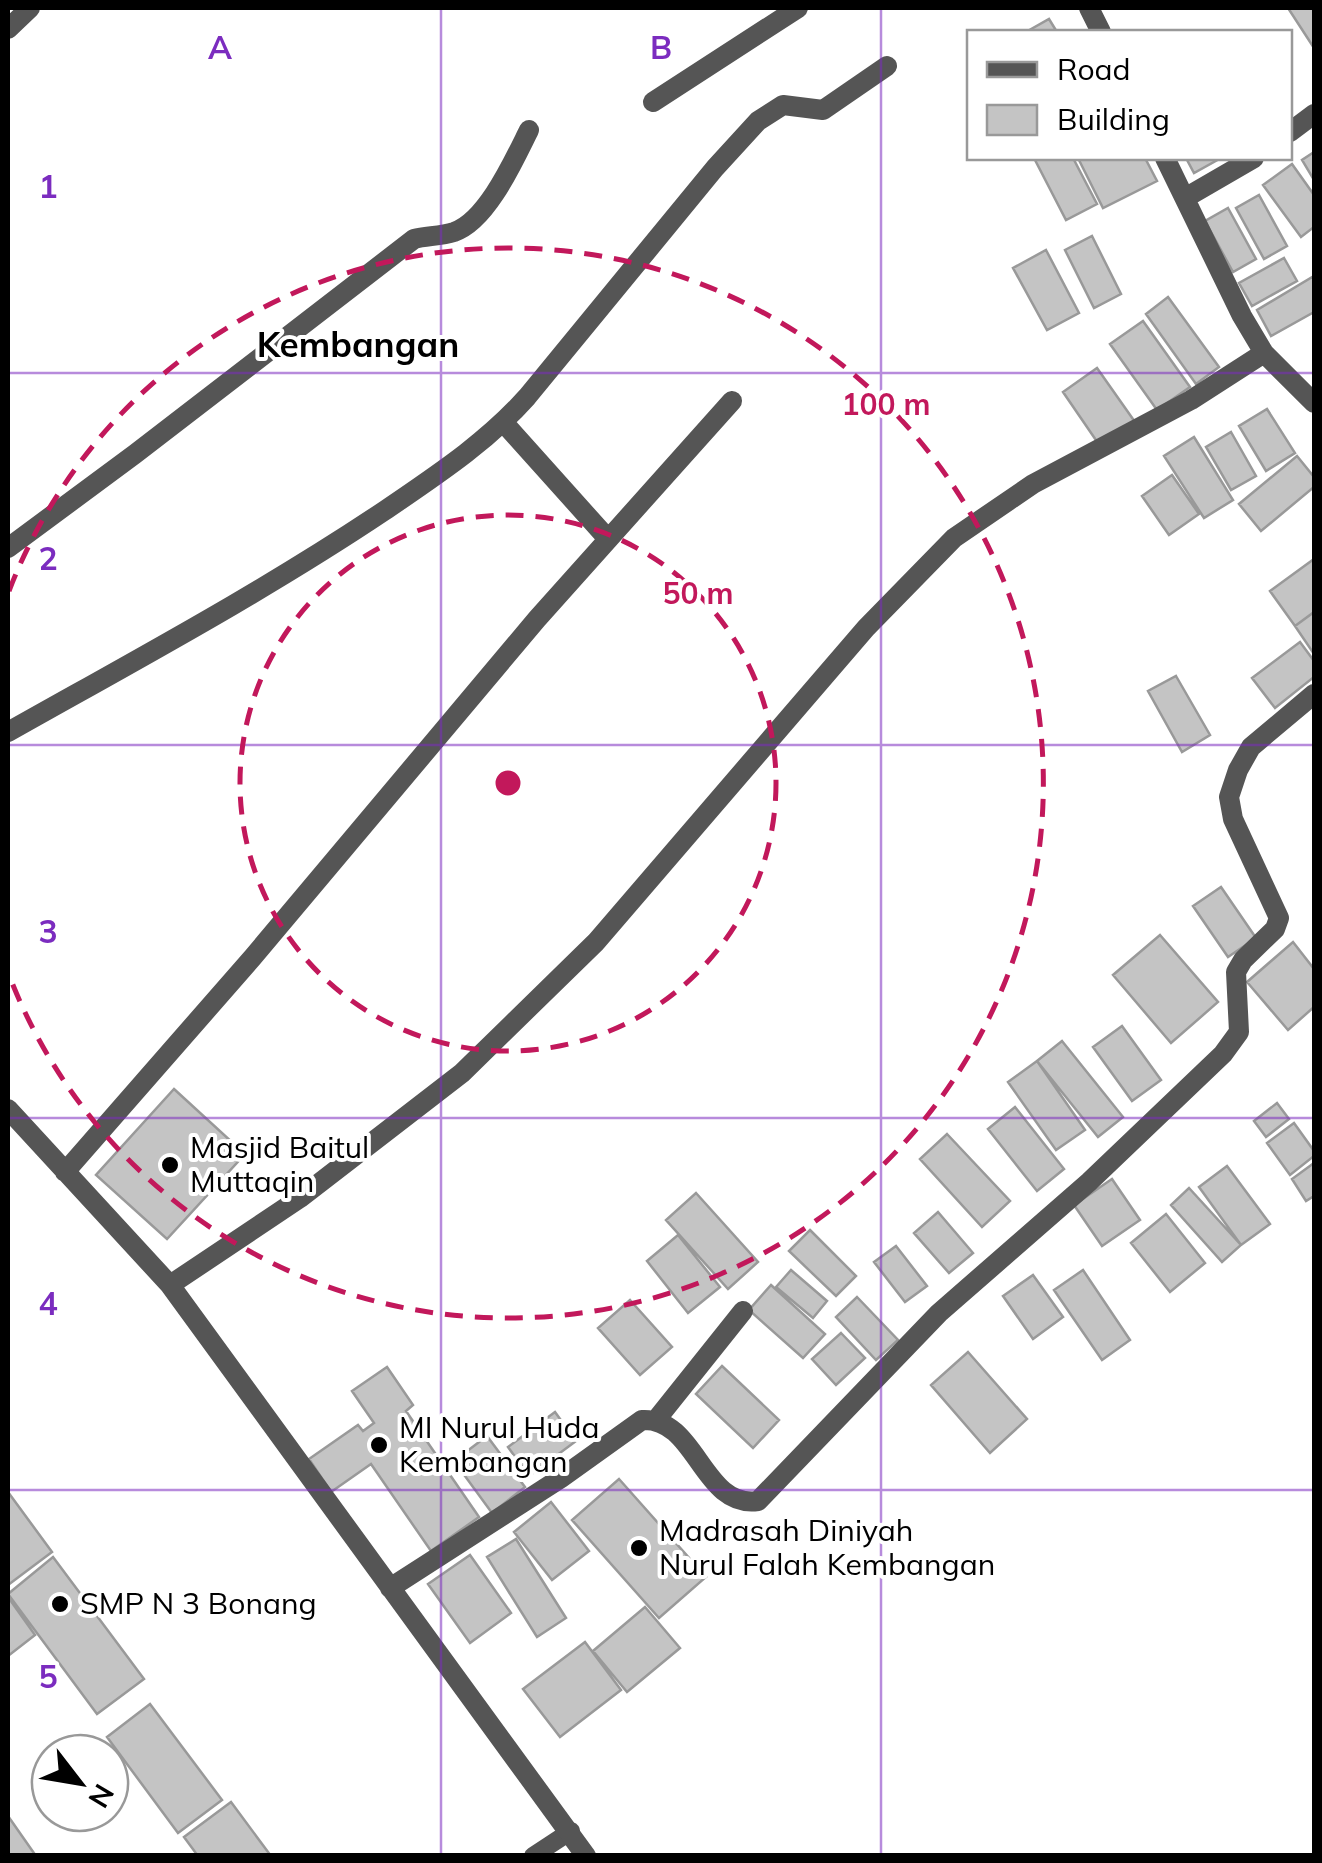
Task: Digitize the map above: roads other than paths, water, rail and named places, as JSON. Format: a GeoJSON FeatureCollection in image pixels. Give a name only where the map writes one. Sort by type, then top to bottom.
{"type":"FeatureCollection","features":[{"type":"Feature","properties":{"kind":"street"},"geometry":{"type":"LineString","coordinates":[[8,29],[30,8]]}},
{"type":"Feature","properties":{"kind":"street"},"geometry":{"type":"LineString","coordinates":[[654,102],[798,8]]}},
{"type":"Feature","properties":{"kind":"street"},"geometry":{"type":"LineString","coordinates":[[8,732],[238,603],[450,466],[504,423],[758,121],[783,105],[824,110],[888,66]]}},
{"type":"Feature","properties":{"kind":"street"},"geometry":{"type":"LineString","coordinates":[[1292,130],[1314,114]]}},
{"type":"Feature","properties":{"kind":"street"},"geometry":{"type":"LineString","coordinates":[[8,548],[414,239],[456,232],[474,218],[497,188],[529,130]]}},
{"type":"Feature","properties":{"kind":"street"},"geometry":{"type":"LineString","coordinates":[[1165,160],[1264,353],[1314,403]]}},
{"type":"Feature","properties":{"kind":"street"},"geometry":{"type":"LineString","coordinates":[[1185,198],[1251,160]]}},
{"type":"Feature","properties":{"kind":"street"},"geometry":{"type":"LineString","coordinates":[[170,1285],[300,1198],[462,1073],[596,942],[866,628],[954,538],[1033,484],[1191,400],[1264,353]]}},
{"type":"Feature","properties":{"kind":"street"},"geometry":{"type":"LineString","coordinates":[[65,1172],[608,539],[732,401]]}},
{"type":"Feature","properties":{"kind":"street"},"geometry":{"type":"LineString","coordinates":[[504,423],[608,539]]}},
{"type":"Feature","properties":{"kind":"street"},"geometry":{"type":"LineString","coordinates":[[390,1588],[642,1420],[671,1426],[726,1494],[745,1503],[758,1501],[939,1313],[1100,1172],[1222,1054],[1239,1032],[1236,972],[1275,929],[1279,918],[1232,820],[1229,797],[1251,747],[1314,694]]}},
{"type":"Feature","properties":{"kind":"street"},"geometry":{"type":"LineString","coordinates":[[8,1109],[170,1285],[586,1856]]}},
{"type":"Feature","properties":{"kind":"street"},"geometry":{"type":"LineString","coordinates":[[656,1420],[743,1311]]}},
{"type":"Feature","properties":{"kind":"lane"},"geometry":{"type":"LineString","coordinates":[[533,1856],[571,1831]]}},
{"type":"Feature","properties":{"kind":"place","name":"Masjid Baitul Muttaqin"},"geometry":{"type":"Point","coordinates":[170,1165]}},
{"type":"Feature","properties":{"kind":"place","name":"MI Nurul Huda Kembangan"},"geometry":{"type":"Point","coordinates":[379,1445]}},
{"type":"Feature","properties":{"kind":"place","name":"Madrasah Diniyah Nurul Falah Kembangan"},"geometry":{"type":"Point","coordinates":[639,1548]}},
{"type":"Feature","properties":{"kind":"place","name":"SMP N 3 Bonang"},"geometry":{"type":"Point","coordinates":[60,1604]}},
{"type":"Feature","properties":{"kind":"district","name":"Kembangan"},"geometry":{"type":"Point","coordinates":[358,345]}}]}
